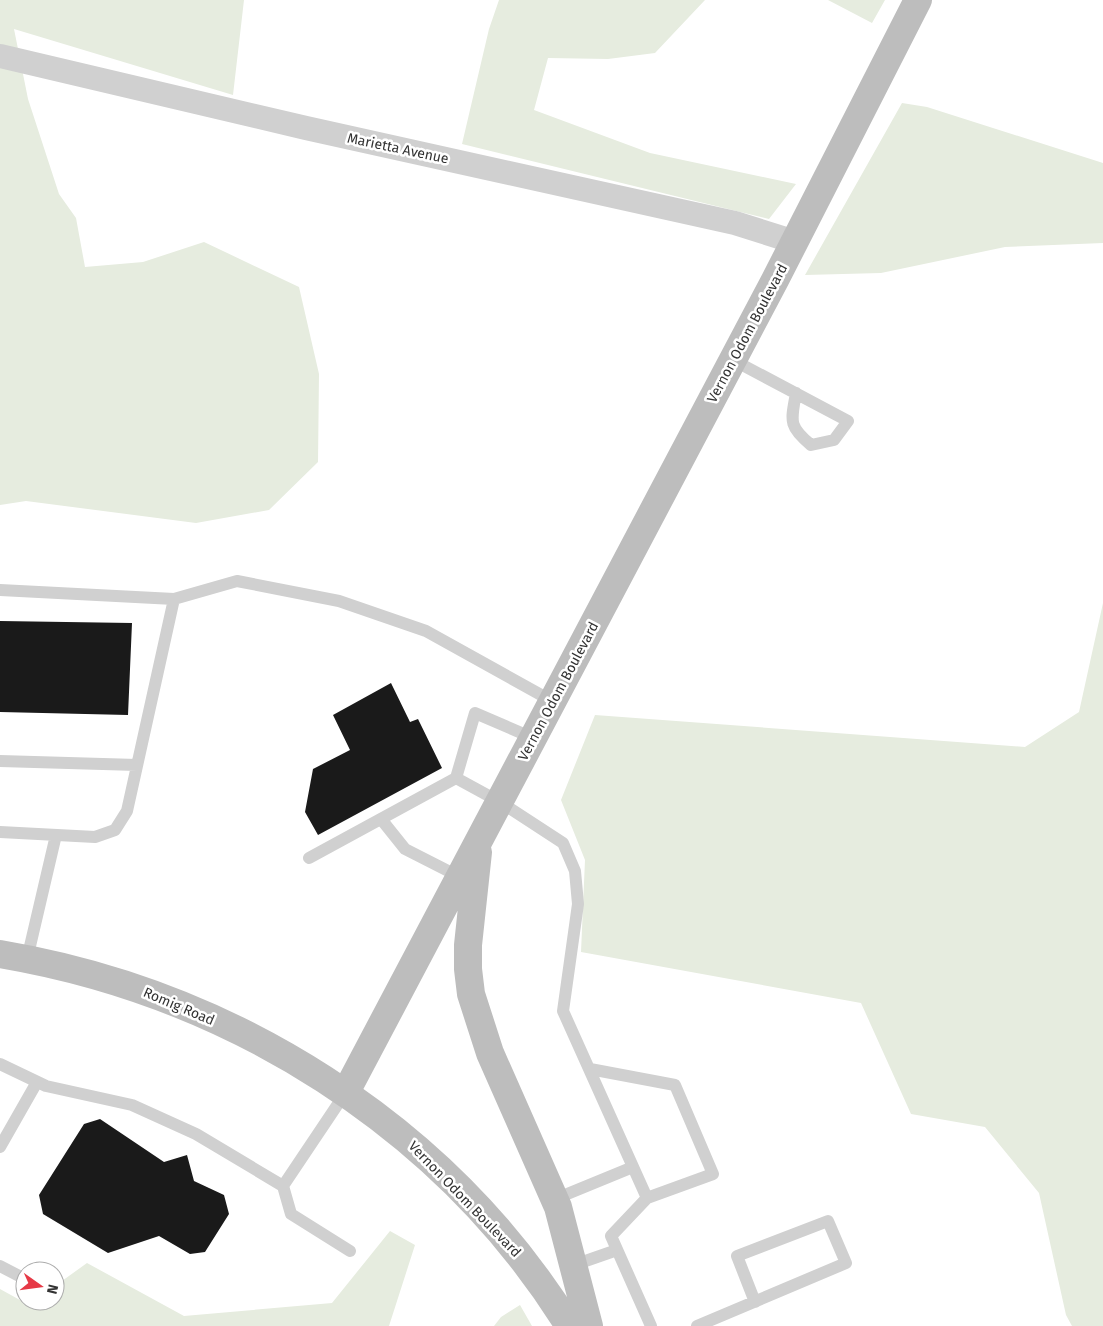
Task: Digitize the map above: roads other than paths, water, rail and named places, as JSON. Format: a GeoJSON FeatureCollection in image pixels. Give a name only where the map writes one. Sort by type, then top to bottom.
{"type":"FeatureCollection","features":[{"type":"Feature","properties":{"kind":"main road","name":"Vernon Odom Boulevard"},"geometry":{"type":"LineString","coordinates":[[569,1326],[534,1275],[478,1208],[407,1138],[346,1092],[733,360],[918,0]]}},
{"type":"Feature","properties":{"kind":"main road"},"geometry":{"type":"LineString","coordinates":[[479,840],[468,945],[468,970],[471,994],[490,1053],[555,1199],[589,1326]]}},
{"type":"Feature","properties":{"kind":"main road","name":"Romig Road"},"geometry":{"type":"LineString","coordinates":[[0,954],[49,962],[117,981],[159,996],[250,1037],[346,1092]]}},
{"type":"Feature","properties":{"kind":"street","name":"Marietta Avenue"},"geometry":{"type":"LineString","coordinates":[[0,56],[306,128],[413,150],[648,205],[735,223],[794,242]]}},
{"type":"Feature","properties":{"kind":"lane"},"geometry":{"type":"LineString","coordinates":[[733,360],[848,420],[834,440],[811,445],[796,433],[792,419],[796,393]]}},
{"type":"Feature","properties":{"kind":"lane"},"geometry":{"type":"LineString","coordinates":[[0,590],[174,599],[237,581],[339,601],[426,631],[552,701]]}},
{"type":"Feature","properties":{"kind":"lane"},"geometry":{"type":"LineString","coordinates":[[0,832],[96,836],[114,830],[127,811],[174,599]]}},
{"type":"Feature","properties":{"kind":"lane"},"geometry":{"type":"LineString","coordinates":[[309,858],[456,778],[475,713],[533,738]]}},
{"type":"Feature","properties":{"kind":"lane"},"geometry":{"type":"LineString","coordinates":[[0,761],[137,764]]}},
{"type":"Feature","properties":{"kind":"lane"},"geometry":{"type":"LineString","coordinates":[[456,778],[500,802],[563,843],[575,871],[578,904],[563,1011],[647,1198]]}},
{"type":"Feature","properties":{"kind":"lane"},"geometry":{"type":"LineString","coordinates":[[381,819],[405,849],[460,876]]}},
{"type":"Feature","properties":{"kind":"lane"},"geometry":{"type":"LineString","coordinates":[[27,959],[56,835]]}},
{"type":"Feature","properties":{"kind":"lane"},"geometry":{"type":"LineString","coordinates":[[0,1064],[46,1086],[132,1105],[196,1134],[284,1186],[291,1214],[350,1251]]}},
{"type":"Feature","properties":{"kind":"lane"},"geometry":{"type":"LineString","coordinates":[[590,1069],[675,1085],[713,1174],[647,1198],[610,1236],[651,1326]]}},
{"type":"Feature","properties":{"kind":"lane"},"geometry":{"type":"LineString","coordinates":[[0,1147],[37,1082]]}},
{"type":"Feature","properties":{"kind":"lane"},"geometry":{"type":"LineString","coordinates":[[284,1186],[346,1092]]}},
{"type":"Feature","properties":{"kind":"lane"},"geometry":{"type":"LineString","coordinates":[[555,1199],[633,1167]]}},
{"type":"Feature","properties":{"kind":"lane"},"geometry":{"type":"LineString","coordinates":[[697,1326],[755,1302],[846,1263],[828,1221],[737,1256],[755,1302]]}},
{"type":"Feature","properties":{"kind":"lane"},"geometry":{"type":"LineString","coordinates":[[574,1265],[617,1250]]}},
{"type":"Feature","properties":{"kind":"lane"},"geometry":{"type":"LineString","coordinates":[[0,1266],[15,1274]]}}]}
